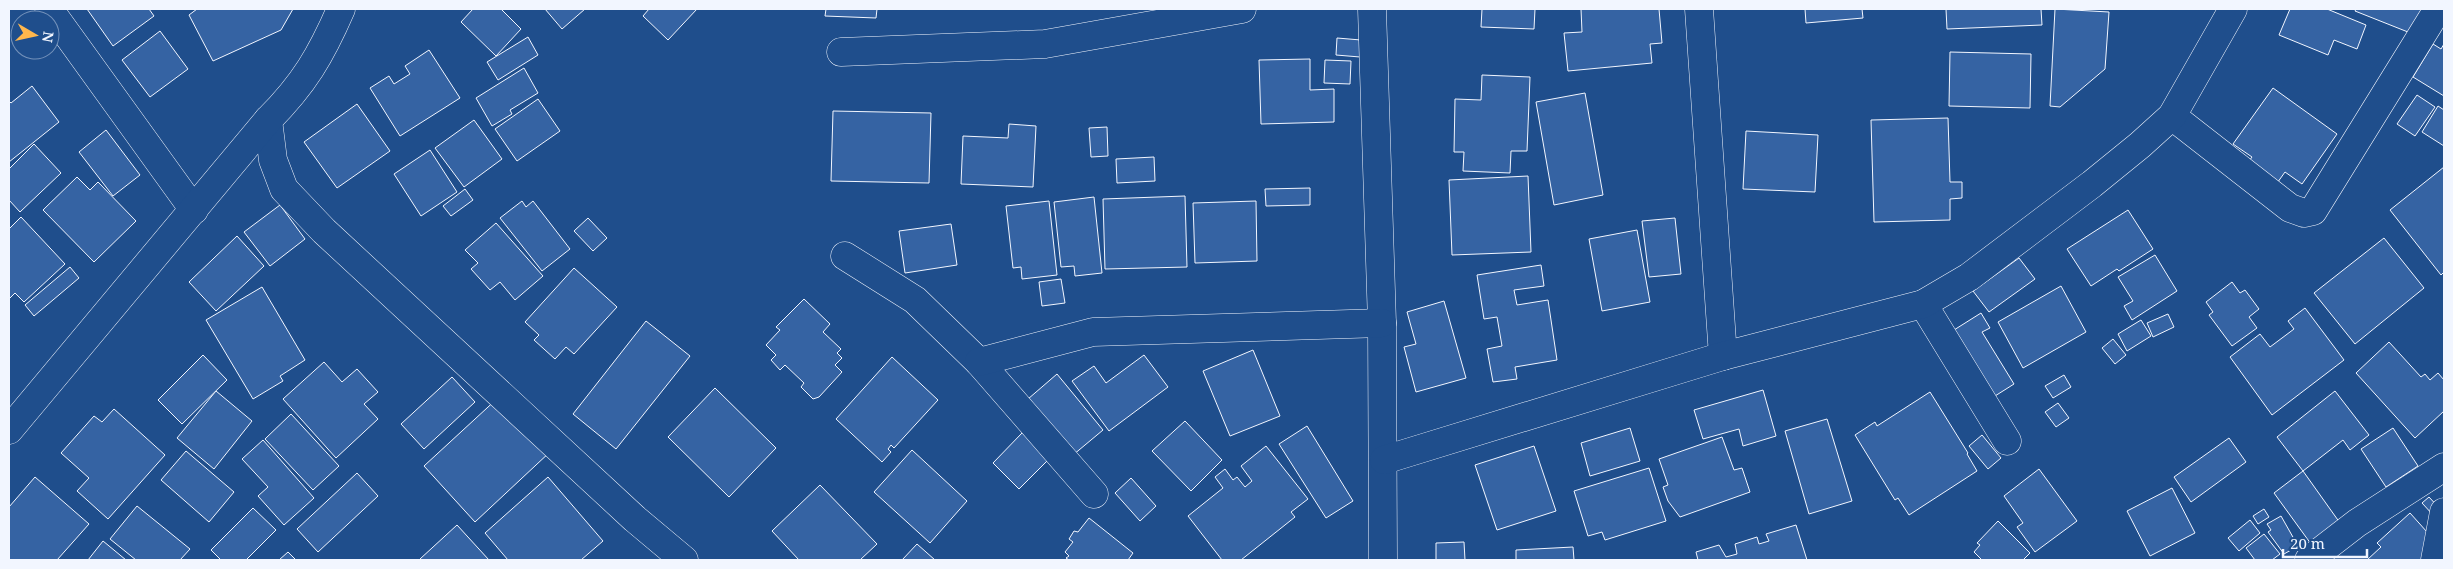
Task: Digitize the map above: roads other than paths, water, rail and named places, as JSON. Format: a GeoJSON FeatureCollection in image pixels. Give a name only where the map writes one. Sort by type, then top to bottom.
{"type":"FeatureCollection","features":[{"type":"Feature","properties":{"kind":"street"},"geometry":{"type":"LineString","coordinates":[[49,9],[194,210]]}},
{"type":"Feature","properties":{"kind":"street"},"geometry":{"type":"LineString","coordinates":[[9,430],[268,120],[293,95],[324,49],[341,9]]}},
{"type":"Feature","properties":{"kind":"street"},"geometry":{"type":"LineString","coordinates":[[841,52],[1045,44],[1242,9]]}},
{"type":"Feature","properties":{"kind":"street"},"geometry":{"type":"LineString","coordinates":[[1372,9],[1382,323],[1383,560]]}},
{"type":"Feature","properties":{"kind":"street"},"geometry":{"type":"LineString","coordinates":[[1699,9],[1723,356]]}},
{"type":"Feature","properties":{"kind":"street"},"geometry":{"type":"LineString","coordinates":[[1384,460],[1723,356],[1923,304],[1969,277],[2092,184],[2172,116],[2233,9]]}},
{"type":"Feature","properties":{"kind":"street"},"geometry":{"type":"LineString","coordinates":[[2172,116],[2290,208],[2304,213],[2313,211],[2438,9]]}},
{"type":"Feature","properties":{"kind":"street"},"geometry":{"type":"LineString","coordinates":[[268,120],[273,160],[284,189],[324,231],[635,519],[684,560]]}},
{"type":"Feature","properties":{"kind":"street"},"geometry":{"type":"LineString","coordinates":[[845,256],[915,300],[979,362],[1094,494]]}},
{"type":"Feature","properties":{"kind":"street"},"geometry":{"type":"LineString","coordinates":[[1923,304],[2007,441]]}},
{"type":"Feature","properties":{"kind":"street"},"geometry":{"type":"LineString","coordinates":[[979,362],[1093,332],[1382,323]]}},
{"type":"Feature","properties":{"kind":"street"},"geometry":{"type":"LineString","coordinates":[[2308,560],[2357,522],[2444,468]]}},
{"type":"Feature","properties":{"kind":"street"},"geometry":{"type":"LineString","coordinates":[[2435,560],[2444,512]]}}]}
